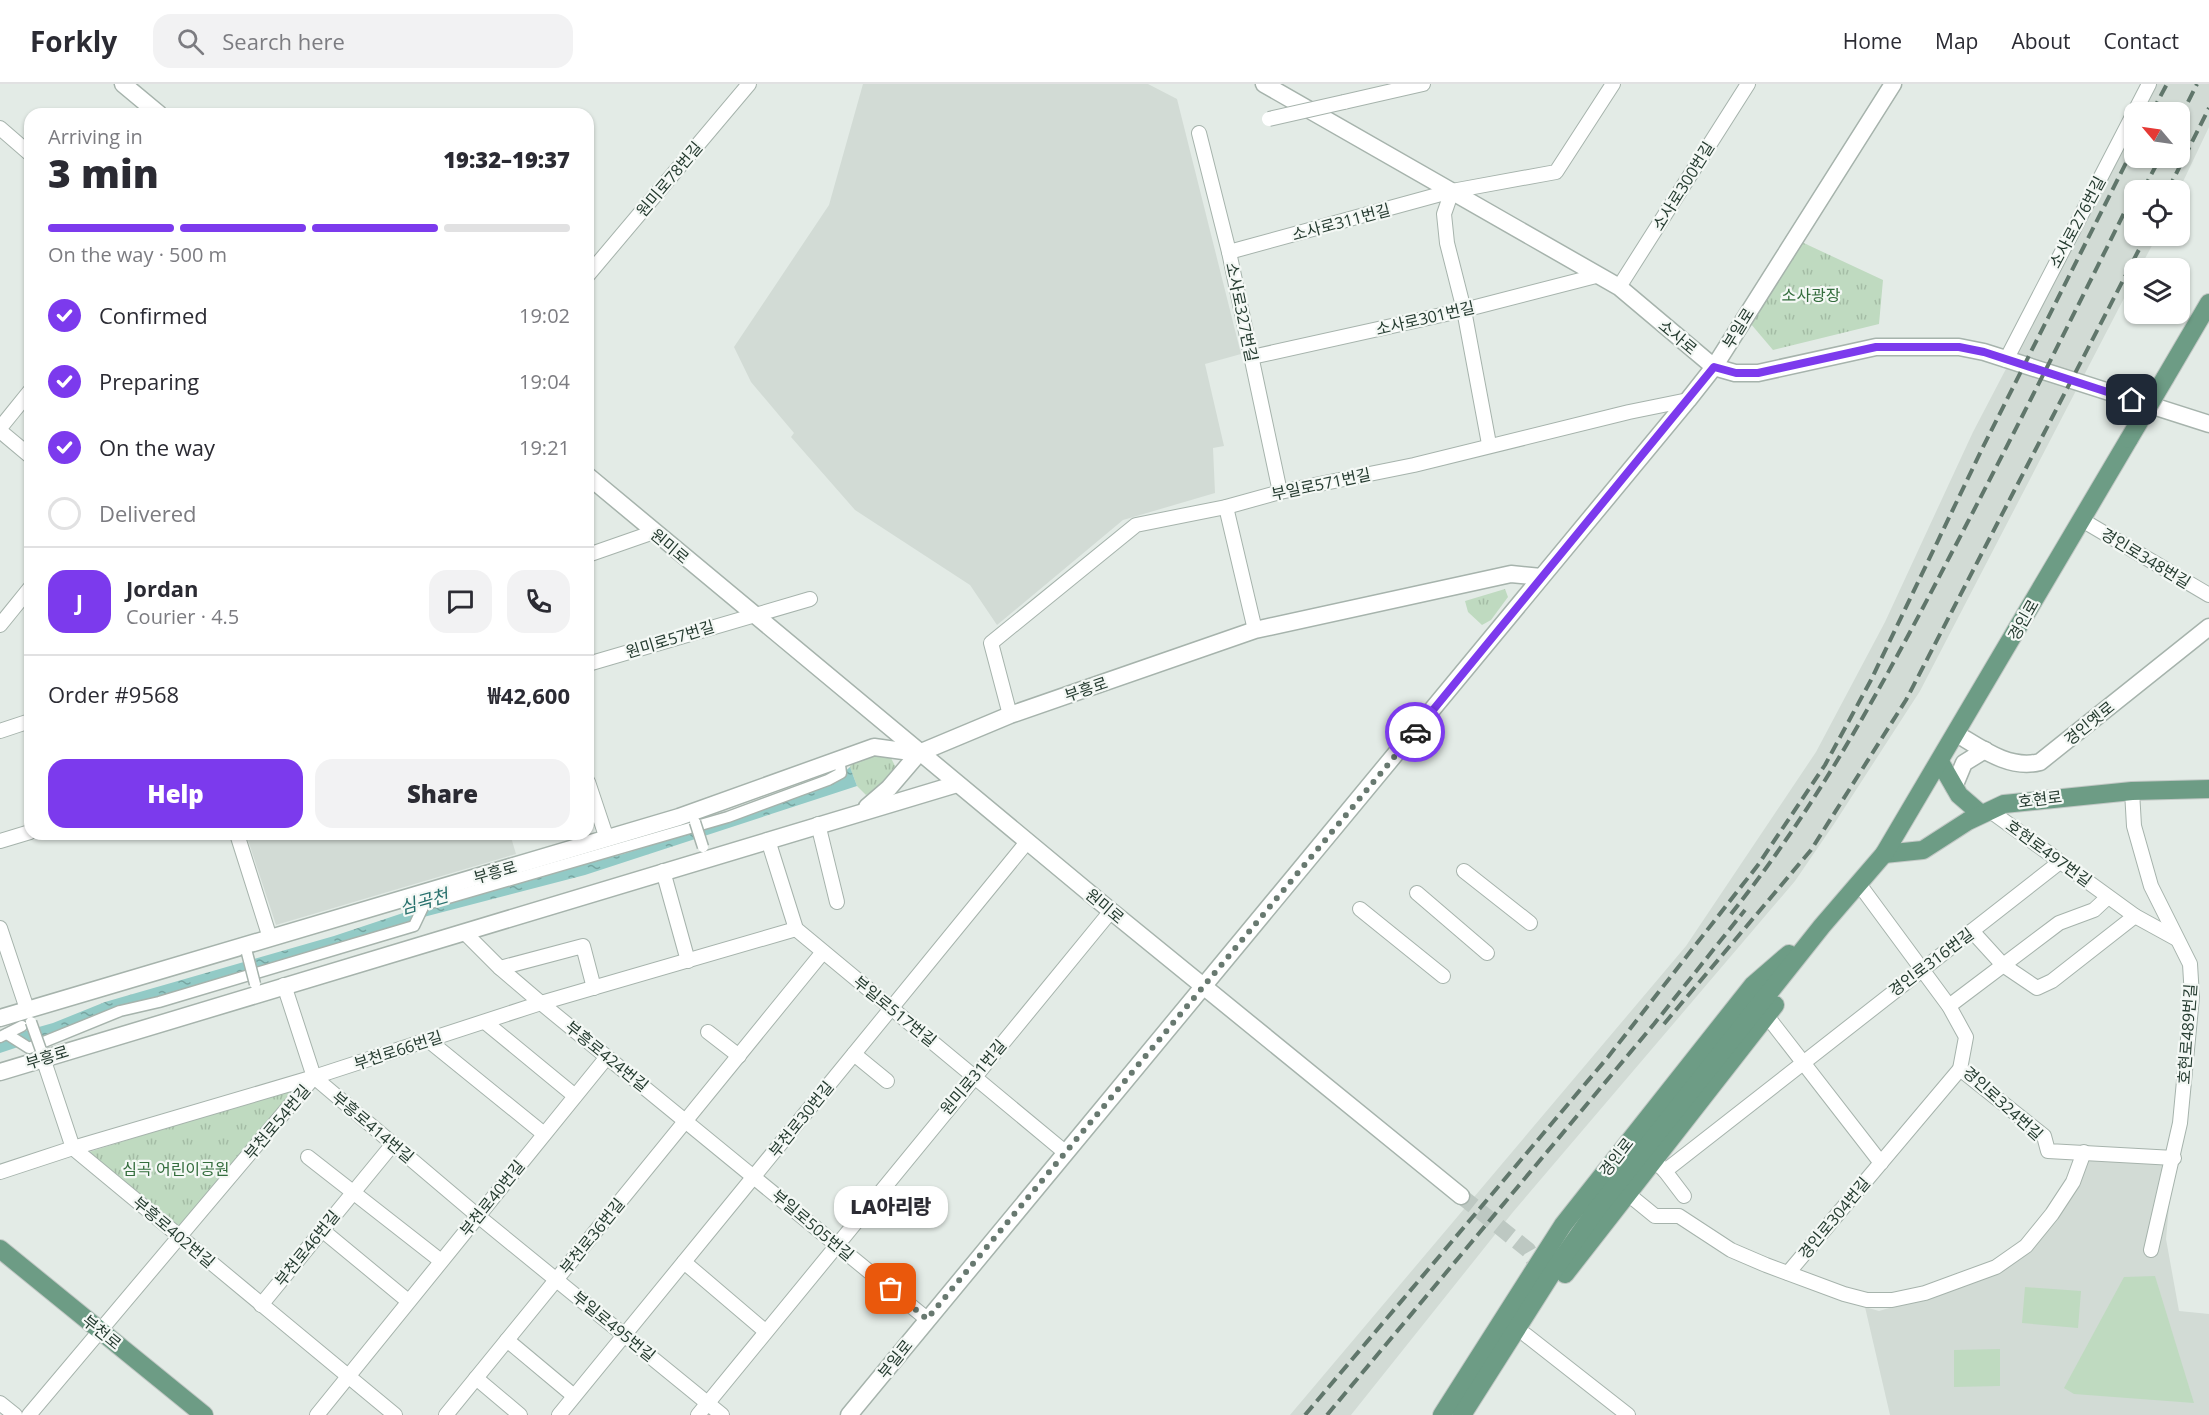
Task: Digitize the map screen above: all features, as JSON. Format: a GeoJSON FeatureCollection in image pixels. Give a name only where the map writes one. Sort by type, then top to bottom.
{"type":"FeatureCollection","features":[{"type":"Feature","properties":{"kind":"main road","name":"경인로"},"geometry":{"type":"LineString","coordinates":[[1462,1415],[1554,1270],[1597,1209],[1822,926],[1884,854],[1957,734],[2209,303]]}},
{"type":"Feature","properties":{"kind":"main road"},"geometry":{"type":"LineString","coordinates":[[1940,762],[1953,787],[1968,806],[1985,812]]}},
{"type":"Feature","properties":{"kind":"main road","name":"호현로"},"geometry":{"type":"LineString","coordinates":[[1884,854],[1923,850],[1985,812],[2004,804],[2059,796],[2132,791],[2206,791]]}},
{"type":"Feature","properties":{"kind":"main road","name":"경인로"},"geometry":{"type":"LineString","coordinates":[[1442,1415],[1563,1225],[1753,985],[1822,926]]}},
{"type":"Feature","properties":{"kind":"main road","name":"경인로"},"geometry":{"type":"LineString","coordinates":[[1475,1415],[1566,1273],[1628,1194],[1660,1166],[1800,972],[1822,926]]}},
{"type":"Feature","properties":{"kind":"main road","name":"부천로"},"geometry":{"type":"LineString","coordinates":[[0,1249],[204,1415]]}},
{"type":"Feature","properties":{"kind":"street"},"geometry":{"type":"LineString","coordinates":[[123,84],[152,108]]}},
{"type":"Feature","properties":{"kind":"street","name":"원미로78번길"},"geometry":{"type":"LineString","coordinates":[[594,268],[749,84]]}},
{"type":"Feature","properties":{"kind":"street","name":"소사로"},"geometry":{"type":"LineString","coordinates":[[1264,84],[1618,287],[1714,367],[1736,373],[1758,373],[1876,347],[1928,345],[1959,347],[2209,424]]}},
{"type":"Feature","properties":{"kind":"street"},"geometry":{"type":"LineString","coordinates":[[1269,119],[1423,84]]}},
{"type":"Feature","properties":{"kind":"street","name":"소사로311번길"},"geometry":{"type":"LineString","coordinates":[[1229,252],[1452,191],[1556,172],[1613,84]]}},
{"type":"Feature","properties":{"kind":"street","name":"소사로300번길"},"geometry":{"type":"LineString","coordinates":[[1618,287],[1748,84]]}},
{"type":"Feature","properties":{"kind":"street","name":"부일로"},"geometry":{"type":"LineString","coordinates":[[849,1415],[1689,400],[1714,367],[1893,84]]}},
{"type":"Feature","properties":{"kind":"street","name":"소사로276번길"},"geometry":{"type":"LineString","coordinates":[[2006,360],[2149,84]]}},
{"type":"Feature","properties":{"kind":"street"},"geometry":{"type":"LineString","coordinates":[[0,128],[24,149]]}},
{"type":"Feature","properties":{"kind":"street","name":"소사로327번길"},"geometry":{"type":"LineString","coordinates":[[1199,134],[1229,252],[1280,492]]}},
{"type":"Feature","properties":{"kind":"street"},"geometry":{"type":"LineString","coordinates":[[1452,191],[1444,214],[1447,243],[1464,310],[1490,444]]}},
{"type":"Feature","properties":{"kind":"street","name":"소사로301번길"},"geometry":{"type":"LineString","coordinates":[[1252,357],[1464,310],[1596,276]]}},
{"type":"Feature","properties":{"kind":"street"},"geometry":{"type":"LineString","coordinates":[[24,399],[0,430],[24,451]]}},
{"type":"Feature","properties":{"kind":"street","name":"부일로571번길"},"geometry":{"type":"LineString","coordinates":[[1011,715],[991,643],[1137,525],[1226,507],[1280,492],[1414,465],[1490,444],[1689,400]]}},
{"type":"Feature","properties":{"kind":"street","name":"원미로"},"geometry":{"type":"LineString","coordinates":[[594,481],[919,753],[1461,1196]]}},
{"type":"Feature","properties":{"kind":"street"},"geometry":{"type":"LineString","coordinates":[[1226,507],[1255,630]]}},
{"type":"Feature","properties":{"kind":"street","name":"경인로348번길"},"geometry":{"type":"LineString","coordinates":[[2082,520],[2209,595]]}},
{"type":"Feature","properties":{"kind":"street"},"geometry":{"type":"LineString","coordinates":[[594,553],[654,532]]}},
{"type":"Feature","properties":{"kind":"street","name":"부흥로"},"geometry":{"type":"LineString","coordinates":[[862,810],[889,788],[919,753],[1011,715],[1255,630],[1511,574],[1541,577]]}},
{"type":"Feature","properties":{"kind":"street"},"geometry":{"type":"LineString","coordinates":[[0,625],[24,595]]}},
{"type":"Feature","properties":{"kind":"street"},"geometry":{"type":"LineString","coordinates":[[752,615],[810,599]]}},
{"type":"Feature","properties":{"kind":"street","name":"원미로57번길"},"geometry":{"type":"LineString","coordinates":[[594,662],[752,615]]}},
{"type":"Feature","properties":{"kind":"street","name":"경인옛로"},"geometry":{"type":"LineString","coordinates":[[1957,734],[1985,750],[2016,763],[2029,765],[2040,762],[2209,627]]}},
{"type":"Feature","properties":{"kind":"street"},"geometry":{"type":"LineString","coordinates":[[0,730],[24,723]]}},
{"type":"Feature","properties":{"kind":"street","name":"부흥로"},"geometry":{"type":"LineString","coordinates":[[0,1018],[246,950],[270,938],[607,839],[694,817],[874,747],[919,753]]}},
{"type":"Feature","properties":{"kind":"street"},"geometry":{"type":"LineString","coordinates":[[1953,787],[1964,762],[1985,750]]}},
{"type":"Feature","properties":{"kind":"street"},"geometry":{"type":"LineString","coordinates":[[4,1036],[29,1047],[120,1011],[159,1002],[414,926],[424,905],[728,817],[828,780],[841,773],[840,765]]}},
{"type":"Feature","properties":{"kind":"street","name":"부흥로"},"geometry":{"type":"LineString","coordinates":[[0,1072],[256,989],[284,985],[663,871],[705,853],[768,840],[862,810],[957,784]]}},
{"type":"Feature","properties":{"kind":"street","name":"호현로489번길"},"geometry":{"type":"LineString","coordinates":[[2132,791],[2134,826],[2140,854],[2151,886],[2190,964],[2192,997],[2180,1123],[2174,1158],[2151,1250]]}},
{"type":"Feature","properties":{"kind":"street"},"geometry":{"type":"LineString","coordinates":[[594,800],[607,839]]}},
{"type":"Feature","properties":{"kind":"street","name":"호현로497번길"},"geometry":{"type":"LineString","coordinates":[[1985,812],[2135,916],[2175,938]]}},
{"type":"Feature","properties":{"kind":"street"},"geometry":{"type":"LineString","coordinates":[[694,817],[705,853]]}},
{"type":"Feature","properties":{"kind":"street"},"geometry":{"type":"LineString","coordinates":[[818,825],[837,902]]}},
{"type":"Feature","properties":{"kind":"street"},"geometry":{"type":"LineString","coordinates":[[0,841],[24,834]]}},
{"type":"Feature","properties":{"kind":"street"},"geometry":{"type":"LineString","coordinates":[[239,840],[270,938]]}},
{"type":"Feature","properties":{"kind":"street"},"geometry":{"type":"LineString","coordinates":[[768,840],[796,929]]}},
{"type":"Feature","properties":{"kind":"street","name":"부천로30번길"},"geometry":{"type":"LineString","coordinates":[[559,1415],[1027,842]]}},
{"type":"Feature","properties":{"kind":"street","name":"경인로316번길"},"geometry":{"type":"LineString","coordinates":[[1803,1062],[2060,862]]}},
{"type":"Feature","properties":{"kind":"street"},"geometry":{"type":"LineString","coordinates":[[663,871],[688,961]]}},
{"type":"Feature","properties":{"kind":"street"},"geometry":{"type":"LineString","coordinates":[[1464,871],[1530,923]]}},
{"type":"Feature","properties":{"kind":"street","name":"경인로324번길"},"geometry":{"type":"LineString","coordinates":[[1858,884],[1949,1006],[1965,1037],[1960,1069],[2044,1136],[2048,1150],[2174,1158]]}},
{"type":"Feature","properties":{"kind":"street"},"geometry":{"type":"LineString","coordinates":[[1417,892],[1487,953]]}},
{"type":"Feature","properties":{"kind":"street","name":"호현로497번길"},"geometry":{"type":"LineString","coordinates":[[2003,965],[2059,923],[2094,910],[2108,897]]}},
{"type":"Feature","properties":{"kind":"street"},"geometry":{"type":"LineString","coordinates":[[1360,909],[1443,976]]}},
{"type":"Feature","properties":{"kind":"street","name":"원미로31번길"},"geometry":{"type":"LineString","coordinates":[[698,1415],[1111,911]]}},
{"type":"Feature","properties":{"kind":"street"},"geometry":{"type":"LineString","coordinates":[[1972,931],[2003,965],[2037,988],[2052,981],[2135,916]]}},
{"type":"Feature","properties":{"kind":"street"},"geometry":{"type":"LineString","coordinates":[[0,928],[73,1148]]}},
{"type":"Feature","properties":{"kind":"street","name":"부일로517번길"},"geometry":{"type":"LineString","coordinates":[[796,929],[1066,1153]]}},
{"type":"Feature","properties":{"kind":"street","name":"부천로66번길"},"geometry":{"type":"LineString","coordinates":[[0,1172],[73,1148],[314,1077],[542,1003],[796,929]]}},
{"type":"Feature","properties":{"kind":"street","name":"부흥로424번길"},"geometry":{"type":"LineString","coordinates":[[464,932],[500,968],[754,1176]]}},
{"type":"Feature","properties":{"kind":"street"},"geometry":{"type":"LineString","coordinates":[[500,968],[583,946],[594,988]]}},
{"type":"Feature","properties":{"kind":"street"},"geometry":{"type":"LineString","coordinates":[[246,950],[256,989]]}},
{"type":"Feature","properties":{"kind":"street","name":"부천로36번길"},"geometry":{"type":"LineString","coordinates":[[446,1415],[823,952]]}},
{"type":"Feature","properties":{"kind":"street"},"geometry":{"type":"LineString","coordinates":[[1559,1253],[1792,952]]}},
{"type":"Feature","properties":{"kind":"street"},"geometry":{"type":"LineString","coordinates":[[1949,1006],[2003,965]]}},
{"type":"Feature","properties":{"kind":"street"},"geometry":{"type":"LineString","coordinates":[[284,985],[314,1077]]}},
{"type":"Feature","properties":{"kind":"street"},"geometry":{"type":"LineString","coordinates":[[1767,1016],[1881,1163],[1960,1069]]}},
{"type":"Feature","properties":{"kind":"street"},"geometry":{"type":"LineString","coordinates":[[485,1022],[575,1096]]}},
{"type":"Feature","properties":{"kind":"street"},"geometry":{"type":"LineString","coordinates":[[4,1036],[22,1026]]}},
{"type":"Feature","properties":{"kind":"street"},"geometry":{"type":"LineString","coordinates":[[708,1032],[738,1056]]}},
{"type":"Feature","properties":{"kind":"street"},"geometry":{"type":"LineString","coordinates":[[428,1040],[544,1134]]}},
{"type":"Feature","properties":{"kind":"street"},"geometry":{"type":"LineString","coordinates":[[854,1054],[887,1081]]}},
{"type":"Feature","properties":{"kind":"street","name":"부천로40번길"},"geometry":{"type":"LineString","coordinates":[[317,1415],[607,1057]]}},
{"type":"Feature","properties":{"kind":"street","name":"경인로"},"geometry":{"type":"LineString","coordinates":[[1660,1166],[1803,1062]]}},
{"type":"Feature","properties":{"kind":"street","name":"부흥로414번길"},"geometry":{"type":"LineString","coordinates":[[314,1077],[478,1216]]}},
{"type":"Feature","properties":{"kind":"street","name":"부천로54번길"},"geometry":{"type":"LineString","coordinates":[[29,1415],[181,1238],[314,1077]]}},
{"type":"Feature","properties":{"kind":"street","name":"부천로46번길"},"geometry":{"type":"LineString","coordinates":[[261,1305],[393,1144]]}},
{"type":"Feature","properties":{"kind":"street","name":"부흥로402번길"},"geometry":{"type":"LineString","coordinates":[[73,1148],[395,1415]]}},
{"type":"Feature","properties":{"kind":"street","name":"경인로304번길"},"geometry":{"type":"LineString","coordinates":[[1628,1194],[1655,1216],[1679,1216],[1731,1250],[1788,1274],[1867,1300],[1892,1300],[1924,1293],[1996,1267],[2026,1246],[2052,1214],[2073,1182],[2084,1152]]}},
{"type":"Feature","properties":{"kind":"street"},"geometry":{"type":"LineString","coordinates":[[308,1157],[441,1261]]}},
{"type":"Feature","properties":{"kind":"street","name":"경인로304번길"},"geometry":{"type":"LineString","coordinates":[[1788,1274],[1881,1163]]}},
{"type":"Feature","properties":{"kind":"street"},"geometry":{"type":"LineString","coordinates":[[1660,1166],[1684,1196]]}},
{"type":"Feature","properties":{"kind":"street","name":"부일로505번길"},"geometry":{"type":"LineString","coordinates":[[754,1176],[927,1319]]}},
{"type":"Feature","properties":{"kind":"street","name":"부일로495번길"},"geometry":{"type":"LineString","coordinates":[[478,1216],[722,1415]]}},
{"type":"Feature","properties":{"kind":"street"},"geometry":{"type":"LineString","coordinates":[[322,1230],[408,1301]]}},
{"type":"Feature","properties":{"kind":"street"},"geometry":{"type":"LineString","coordinates":[[684,1262],[765,1331]]}},
{"type":"Feature","properties":{"kind":"street"},"geometry":{"type":"LineString","coordinates":[[1452,1415],[1539,1285]]}},
{"type":"Feature","properties":{"kind":"street"},"geometry":{"type":"LineString","coordinates":[[1526,1335],[1628,1415]]}},
{"type":"Feature","properties":{"kind":"street"},"geometry":{"type":"LineString","coordinates":[[507,1340],[574,1396]]}},
{"type":"Feature","properties":{"kind":"street"},"geometry":{"type":"LineString","coordinates":[[476,1378],[520,1415]]}},
{"type":"Feature","properties":{"kind":"street"},"geometry":{"type":"LineString","coordinates":[[0,1403],[15,1415]]}},
{"type":"Feature","properties":{"kind":"shaded area"},"geometry":{"type":"Polygon","coordinates":[[[863,84],[1148,84],[1177,99],[1241,354],[1205,364],[1224,446],[1213,448],[1215,493],[1123,520],[997,625],[970,585],[855,510],[791,437],[794,433],[751,382],[734,347],[829,205],[863,84]]]}},
{"type":"Feature","properties":{"kind":"shaded area"},"geometry":{"type":"Polygon","coordinates":[[[2155,84],[2209,84],[2209,127],[2190,167],[2190,102],[2145,102],[2155,84]]]}},
{"type":"Feature","properties":{"kind":"shaded area"},"geometry":{"type":"Polygon","coordinates":[[[2124,143],[2124,168],[2189,168],[2184,180],[2124,180],[2124,246],[2152,246],[2145,258],[2124,258],[2124,298],[1920,691],[1795,881],[1513,1212],[1351,1415],[1290,1415],[1686,946],[1816,752],[1885,622],[1973,432],[2124,143]]]}},
{"type":"Feature","properties":{"kind":"shaded area"},"geometry":{"type":"Polygon","coordinates":[[[248,840],[512,840],[516,854],[276,925],[248,840]]]}},
{"type":"Feature","properties":{"kind":"shaded area"},"geometry":{"type":"Polygon","coordinates":[[[2087,1160],[2173,1163],[2166,1239],[2179,1311],[2209,1314],[2209,1415],[1890,1415],[1865,1307],[1879,1311],[1968,1285],[2022,1256],[2087,1160]]]}},
{"type":"Feature","properties":{"kind":"green space","name":"소사광장"},"geometry":{"type":"Polygon","coordinates":[[[1793,238],[1883,280],[1879,324],[1773,350],[1745,317],[1793,238]]]}},
{"type":"Feature","properties":{"kind":"green space"},"geometry":{"type":"Polygon","coordinates":[[[1505,589],[1508,597],[1491,620],[1482,625],[1468,612],[1465,601],[1505,589]]]}},
{"type":"Feature","properties":{"kind":"green space"},"geometry":{"type":"Polygon","coordinates":[[[877,754],[890,756],[896,768],[887,784],[866,795],[857,786],[850,767],[852,762],[877,754]]]}},
{"type":"Feature","properties":{"kind":"green space","name":"심곡 어린이공원"},"geometry":{"type":"Polygon","coordinates":[[[297,1087],[180,1229],[89,1152],[297,1087]]]}},
{"type":"Feature","properties":{"kind":"green space"},"geometry":{"type":"Polygon","coordinates":[[[2155,1276],[2194,1403],[2074,1394],[2064,1388],[2124,1277],[2155,1276]]]}},
{"type":"Feature","properties":{"kind":"green space"},"geometry":{"type":"Polygon","coordinates":[[[2025,1287],[2081,1291],[2078,1328],[2022,1323],[2025,1287]]]}},
{"type":"Feature","properties":{"kind":"green space"},"geometry":{"type":"Polygon","coordinates":[[[2000,1349],[2000,1386],[1954,1387],[1954,1350],[2000,1349]]]}},
{"type":"Feature","properties":{"kind":"water"},"geometry":{"type":"Polygon","coordinates":[[[850,767],[857,786],[585,875],[416,919],[348,942],[262,966],[0,1053],[0,1038],[53,1023],[105,1002],[334,936],[406,912],[548,872],[623,854],[729,821],[832,783],[850,767]]]}},
{"type":"Feature","properties":{"kind":"tunnel"},"geometry":{"type":"LineString","coordinates":[[1461,1196],[1528,1250],[1540,1275]]}},
{"type":"Feature","properties":{"kind":"railway"},"geometry":{"type":"LineString","coordinates":[[2157,102],[2167,84]]}},
{"type":"Feature","properties":{"kind":"railway"},"geometry":{"type":"LineString","coordinates":[[2188,102],[2197,84]]}},
{"type":"Feature","properties":{"kind":"railway"},"geometry":{"type":"LineString","coordinates":[[2173,180],[2209,108]]}},
{"type":"Feature","properties":{"kind":"railway"},"geometry":{"type":"LineString","coordinates":[[1305,1415],[1608,1057],[1758,865],[1825,765],[1871,680],[1982,449],[2124,167]]}},
{"type":"Feature","properties":{"kind":"railway"},"geometry":{"type":"LineString","coordinates":[[2148,180],[2155,168]]}},
{"type":"Feature","properties":{"kind":"railway"},"geometry":{"type":"LineString","coordinates":[[1731,914],[1763,872],[1822,785],[1875,695],[1997,466],[2124,213]]}},
{"type":"Feature","properties":{"kind":"railway"},"geometry":{"type":"LineString","coordinates":[[1664,1024],[1811,850],[1906,700],[2141,246]]}},
{"type":"Feature","properties":{"kind":"railway"},"geometry":{"type":"LineString","coordinates":[[1327,1415],[1654,1024],[1745,910]]}},
{"type":"Feature","properties":{"kind":"way so far"},"geometry":{"type":"LineString","coordinates":[[891,1289],[927,1319],[1415,732]]}},
{"type":"Feature","properties":{"kind":"place","name":"LA아리랑"},"geometry":{"type":"Point","coordinates":[891,1289]}},
{"type":"Feature","properties":{"kind":"route"},"geometry":{"type":"LineString","coordinates":[[1415,732],[1714,367],[1736,373],[1758,373],[1876,347],[1928,345],[1959,347],[1984,352],[2132,400]]}},
{"type":"Feature","properties":{"kind":"water label","name":"심곡천"},"geometry":{"type":"Point","coordinates":[424,902]}}]}
